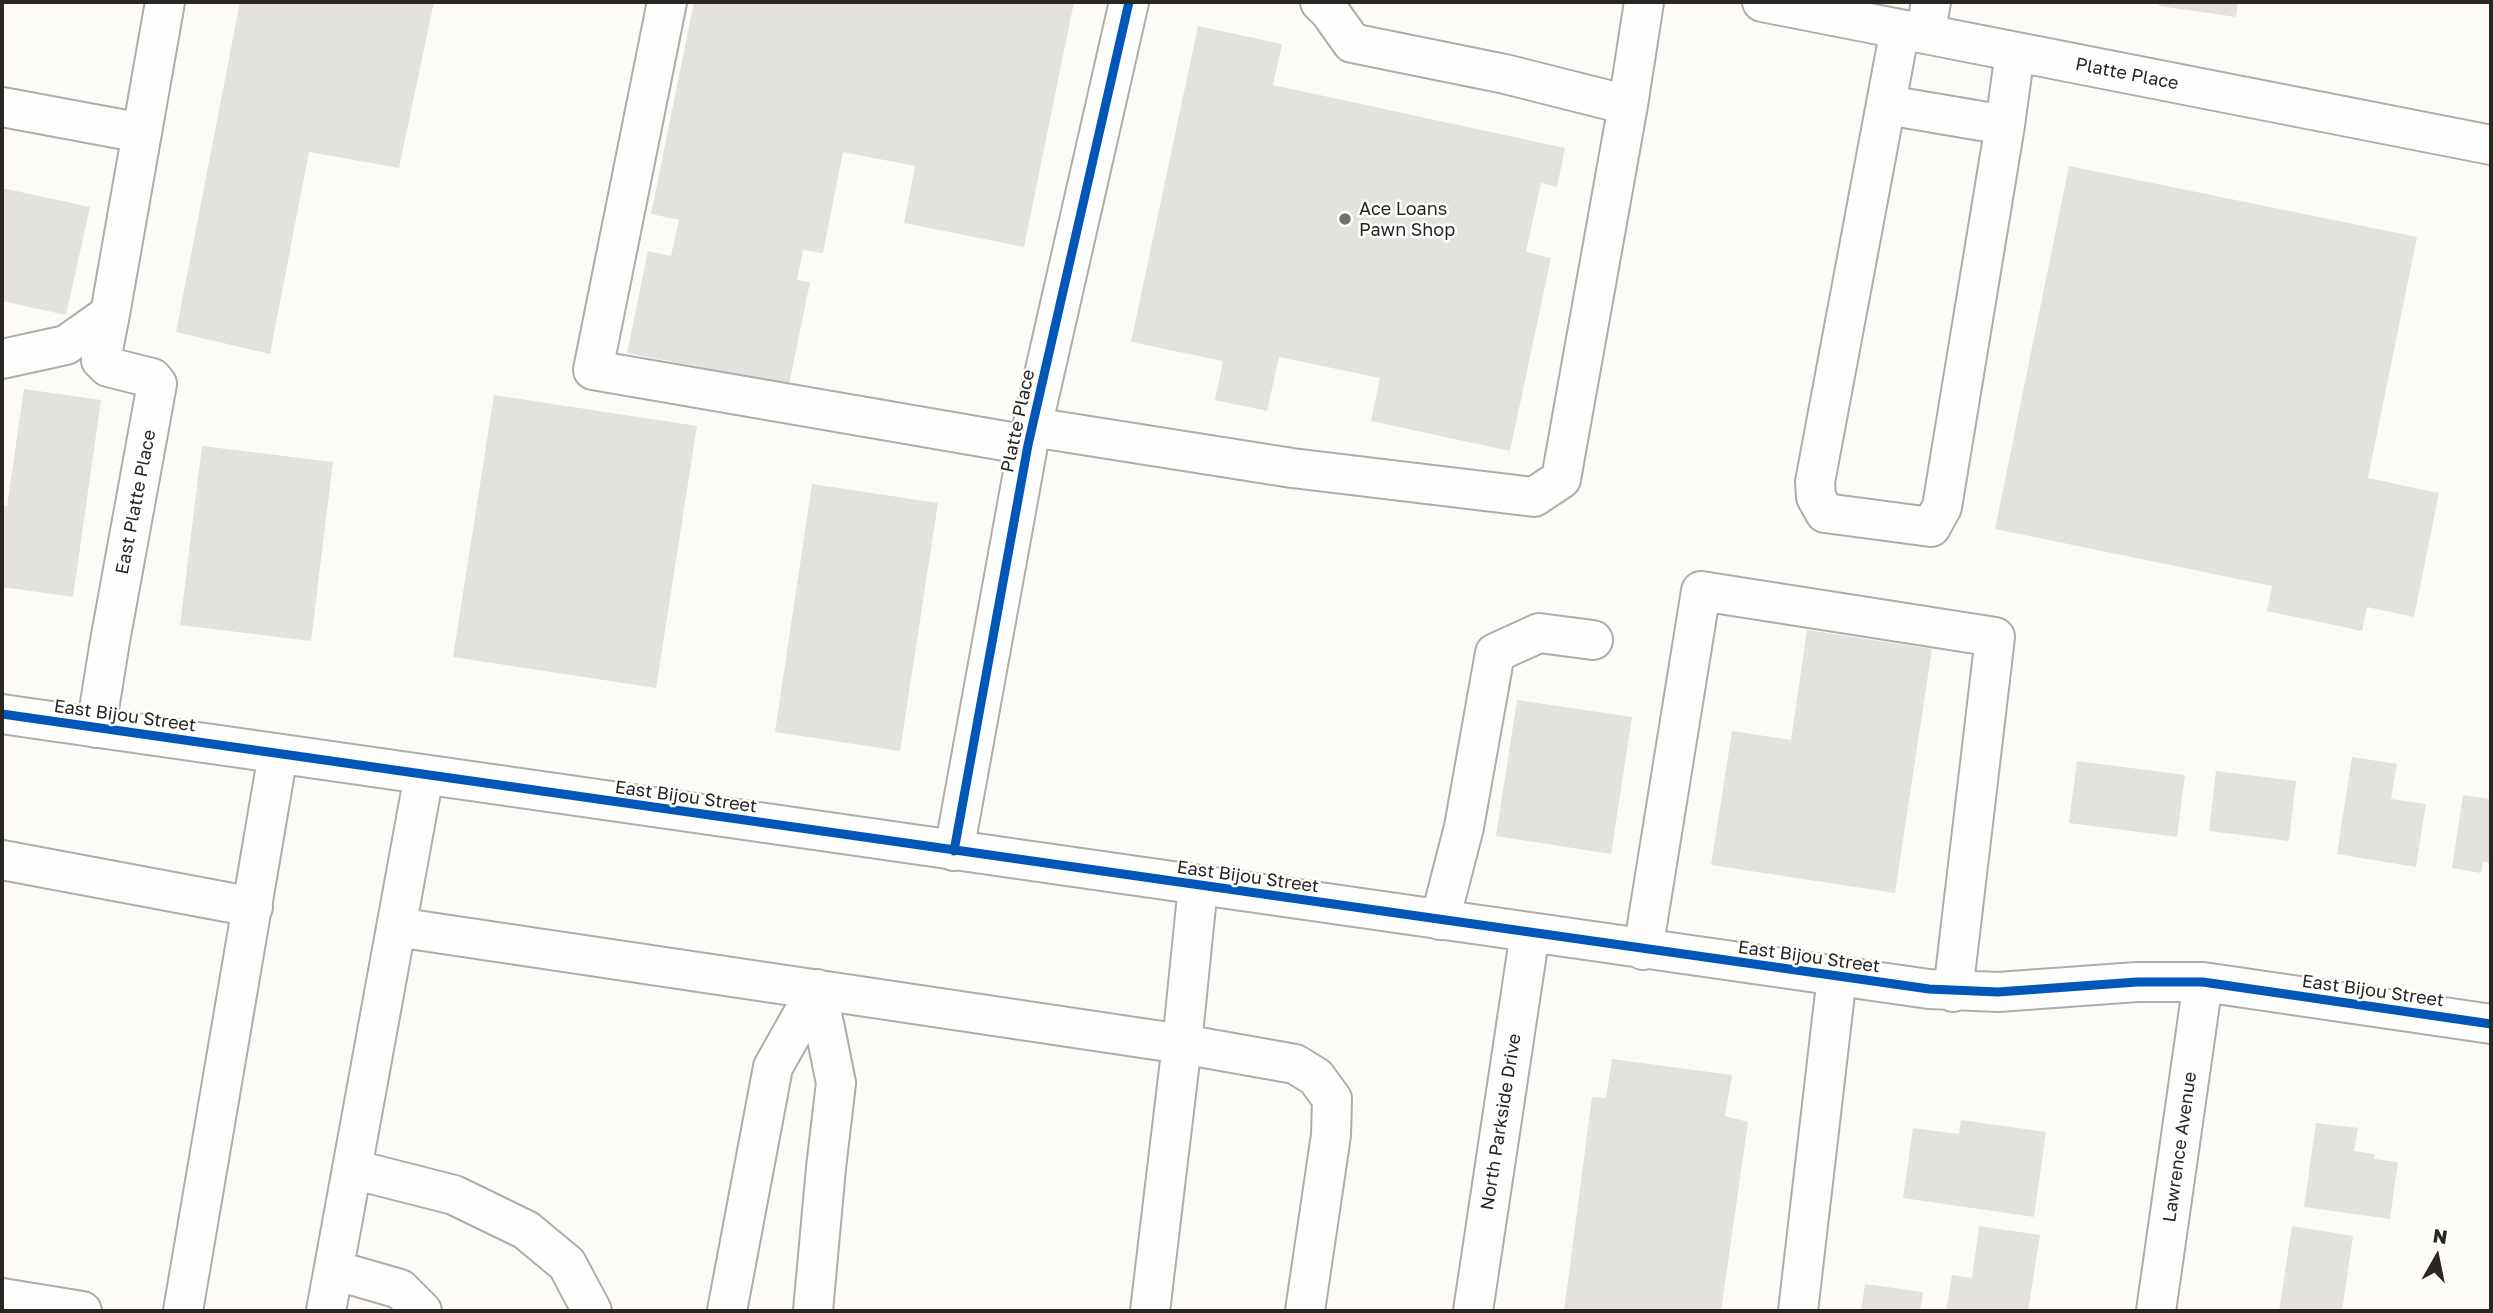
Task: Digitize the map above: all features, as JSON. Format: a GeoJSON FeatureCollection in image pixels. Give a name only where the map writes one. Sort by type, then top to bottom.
{"type":"FeatureCollection","features":[{"type":"Feature","properties":{"kind":"street"},"geometry":{"type":"LineString","coordinates":[[2,359],[66,345],[110,314],[165,2]]}},
{"type":"Feature","properties":{"kind":"street"},"geometry":{"type":"LineString","coordinates":[[667,2],[593,370],[1030,436],[1534,497],[1560,479],[1628,105],[1644,2]]}},
{"type":"Feature","properties":{"kind":"street","name":"Platte Place"},"geometry":{"type":"LineString","coordinates":[[954,851],[1030,436],[1129,2]]}},
{"type":"Feature","properties":{"kind":"street"},"geometry":{"type":"LineString","coordinates":[[1320,2],[1352,43],[1505,74],[1628,105]]}},
{"type":"Feature","properties":{"kind":"street","name":"Platte Place"},"geometry":{"type":"LineString","coordinates":[[1762,2],[1919,21],[2015,52],[2491,145]]}},
{"type":"Feature","properties":{"kind":"street"},"geometry":{"type":"LineString","coordinates":[[1919,21],[1887,105],[1815,482],[1816,497],[1825,513],[1931,527],[1942,507],[2015,52]]}},
{"type":"Feature","properties":{"kind":"street"},"geometry":{"type":"LineString","coordinates":[[1887,105],[2005,125]]}},
{"type":"Feature","properties":{"kind":"street"},"geometry":{"type":"LineString","coordinates":[[2,107],[142,133]]}},
{"type":"Feature","properties":{"kind":"street","name":"East Platte Place"},"geometry":{"type":"LineString","coordinates":[[96,728],[157,384],[152,378],[108,366],[101,360],[110,314]]}},
{"type":"Feature","properties":{"kind":"street"},"geometry":{"type":"LineString","coordinates":[[1643,950],[1701,591],[1995,637],[1953,992]]}},
{"type":"Feature","properties":{"kind":"street"},"geometry":{"type":"LineString","coordinates":[[1440,920],[1464,827],[1495,653],[1539,633],[1593,640]]}},
{"type":"Feature","properties":{"kind":"street","name":"East Bijou Street"},"geometry":{"type":"LineString","coordinates":[[2,714],[1643,950],[1953,992],[2022,991],[2137,982],[2203,982],[2491,1024]]}},
{"type":"Feature","properties":{"kind":"street"},"geometry":{"type":"LineString","coordinates":[[183,1311],[278,754]]}},
{"type":"Feature","properties":{"kind":"street"},"geometry":{"type":"LineString","coordinates":[[326,1311],[424,775]]}},
{"type":"Feature","properties":{"kind":"street"},"geometry":{"type":"LineString","coordinates":[[2,860],[253,907]]}},
{"type":"Feature","properties":{"kind":"street"},"geometry":{"type":"LineString","coordinates":[[1150,1311],[1198,886]]}},
{"type":"Feature","properties":{"kind":"street"},"geometry":{"type":"LineString","coordinates":[[396,927],[1182,1044],[1296,1064],[1316,1077],[1332,1099],[1331,1135],[1305,1311]]}},
{"type":"Feature","properties":{"kind":"street","name":"North Parkside Drive"},"geometry":{"type":"LineString","coordinates":[[1473,1311],[1530,933]]}},
{"type":"Feature","properties":{"kind":"street"},"geometry":{"type":"LineString","coordinates":[[1798,1311],[1837,976]]}},
{"type":"Feature","properties":{"kind":"street","name":"Lawrence Avenue"},"geometry":{"type":"LineString","coordinates":[[2156,1311],[2203,982]]}},
{"type":"Feature","properties":{"kind":"street"},"geometry":{"type":"LineString","coordinates":[[727,1311],[773,1068],[817,989]]}},
{"type":"Feature","properties":{"kind":"street"},"geometry":{"type":"LineString","coordinates":[[813,1311],[836,1083],[817,989]]}},
{"type":"Feature","properties":{"kind":"street"},"geometry":{"type":"LineString","coordinates":[[352,1169],[454,1195],[526,1230],[567,1264],[592,1311]]}},
{"type":"Feature","properties":{"kind":"street"},"geometry":{"type":"LineString","coordinates":[[334,1270],[400,1289],[422,1311]]}},
{"type":"Feature","properties":{"kind":"street"},"geometry":{"type":"LineString","coordinates":[[2,1298],[82,1311]]}},
{"type":"Feature","properties":{"kind":"building"},"geometry":{"type":"Polygon","coordinates":[[[240,2],[434,2],[399,168],[309,152],[270,354],[176,332],[240,2]]]}},
{"type":"Feature","properties":{"kind":"building"},"geometry":{"type":"Polygon","coordinates":[[[694,2],[1074,2],[1024,247],[904,223],[915,166],[843,152],[823,253],[803,250],[797,280],[810,282],[789,385],[627,353],[648,251],[671,256],[679,220],[651,214],[694,2]]]}},
{"type":"Feature","properties":{"kind":"building"},"geometry":{"type":"Polygon","coordinates":[[[2159,2],[2238,2],[2236,17],[2159,6],[2159,2]]]}},
{"type":"Feature","properties":{"kind":"building","name":"Ace Loans Pawn Shop"},"geometry":{"type":"Polygon","coordinates":[[[1198,26],[1282,44],[1273,85],[1565,148],[1557,187],[1541,183],[1526,252],[1551,258],[1510,451],[1371,421],[1380,378],[1279,357],[1267,411],[1215,400],[1223,361],[1131,342],[1198,26]]]}},
{"type":"Feature","properties":{"kind":"building"},"geometry":{"type":"Polygon","coordinates":[[[2069,166],[2417,237],[2368,478],[2439,493],[2414,617],[2367,607],[2362,631],[2267,611],[2272,586],[1995,529],[2069,166]]]}},
{"type":"Feature","properties":{"kind":"building"},"geometry":{"type":"Polygon","coordinates":[[[2,188],[90,207],[66,315],[2,301],[2,188]]]}},
{"type":"Feature","properties":{"kind":"building"},"geometry":{"type":"Polygon","coordinates":[[[24,389],[101,400],[73,597],[2,587],[2,505],[7,506],[24,389]]]}},
{"type":"Feature","properties":{"kind":"building"},"geometry":{"type":"Polygon","coordinates":[[[494,395],[697,426],[656,688],[453,657],[494,395]]]}},
{"type":"Feature","properties":{"kind":"building"},"geometry":{"type":"Polygon","coordinates":[[[202,446],[333,462],[311,641],[180,625],[202,446]]]}},
{"type":"Feature","properties":{"kind":"building"},"geometry":{"type":"Polygon","coordinates":[[[812,484],[938,503],[900,751],[775,732],[812,484]]]}},
{"type":"Feature","properties":{"kind":"building"},"geometry":{"type":"Polygon","coordinates":[[[1807,630],[1932,649],[1895,893],[1711,865],[1732,731],[1791,740],[1807,630]]]}},
{"type":"Feature","properties":{"kind":"building"},"geometry":{"type":"Polygon","coordinates":[[[1517,700],[1632,717],[1611,854],[1496,836],[1517,700]]]}},
{"type":"Feature","properties":{"kind":"building"},"geometry":{"type":"Polygon","coordinates":[[[2352,757],[2397,764],[2391,799],[2426,804],[2416,867],[2337,854],[2352,757]]]}},
{"type":"Feature","properties":{"kind":"building"},"geometry":{"type":"Polygon","coordinates":[[[2077,761],[2185,775],[2177,837],[2069,823],[2077,761]]]}},
{"type":"Feature","properties":{"kind":"building"},"geometry":{"type":"Polygon","coordinates":[[[2216,771],[2296,781],[2289,841],[2209,831],[2216,771]]]}},
{"type":"Feature","properties":{"kind":"building"},"geometry":{"type":"Polygon","coordinates":[[[2463,795],[2491,799],[2491,863],[2483,862],[2481,873],[2452,868],[2463,795]]]}},
{"type":"Feature","properties":{"kind":"building"},"geometry":{"type":"Polygon","coordinates":[[[1612,1059],[1732,1075],[1725,1116],[1748,1122],[1721,1311],[1564,1311],[1592,1097],[1606,1098],[1612,1059]]]}},
{"type":"Feature","properties":{"kind":"building"},"geometry":{"type":"Polygon","coordinates":[[[1961,1120],[2046,1132],[2034,1217],[1903,1198],[1913,1128],[1959,1134],[1961,1120]]]}},
{"type":"Feature","properties":{"kind":"building"},"geometry":{"type":"Polygon","coordinates":[[[2316,1123],[2358,1128],[2354,1151],[2375,1154],[2374,1159],[2398,1162],[2390,1219],[2304,1207],[2316,1123]]]}},
{"type":"Feature","properties":{"kind":"building"},"geometry":{"type":"Polygon","coordinates":[[[1979,1226],[2040,1235],[2028,1311],[1946,1311],[1952,1275],[1972,1278],[1979,1226]]]}},
{"type":"Feature","properties":{"kind":"building"},"geometry":{"type":"Polygon","coordinates":[[[2292,1226],[2353,1236],[2342,1311],[2279,1311],[2292,1226]]]}},
{"type":"Feature","properties":{"kind":"building"},"geometry":{"type":"Polygon","coordinates":[[[1865,1284],[1923,1292],[1920,1311],[1861,1311],[1865,1284]]]}},
{"type":"Feature","properties":{"kind":"cycle path"},"geometry":{"type":"LineString","coordinates":[[954,851],[1028,445],[1129,2]]}},
{"type":"Feature","properties":{"kind":"cycle path"},"geometry":{"type":"LineString","coordinates":[[2,714],[1929,989],[1998,992],[2137,982],[2203,982],[2491,1024]]}},
{"type":"Feature","properties":{"kind":"place","name":"Ace Loans Pawn Shop"},"geometry":{"type":"Point","coordinates":[1345,219]}}]}
